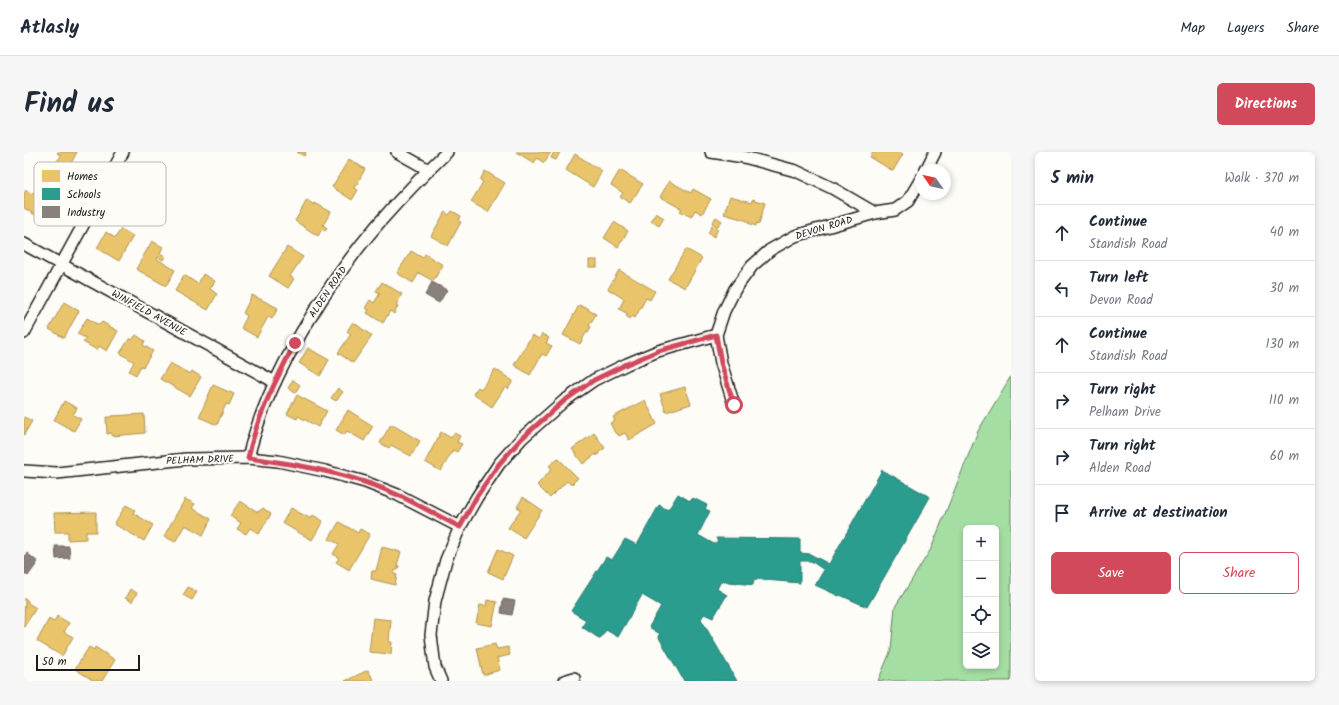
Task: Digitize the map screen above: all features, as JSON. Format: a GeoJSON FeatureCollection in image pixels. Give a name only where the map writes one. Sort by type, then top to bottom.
{"type":"FeatureCollection","features":[{"type":"Feature","properties":{"kind":"street"},"geometry":{"type":"LineString","coordinates":[[118,162],[123,152]]}},
{"type":"Feature","properties":{"kind":"street"},"geometry":{"type":"LineString","coordinates":[[397,152],[429,170]]}},
{"type":"Feature","properties":{"kind":"street","name":"ALDEN ROAD"},"geometry":{"type":"LineString","coordinates":[[248,458],[253,436],[264,406],[295,343],[316,308],[344,266],[378,224],[447,152]]}},
{"type":"Feature","properties":{"kind":"street"},"geometry":{"type":"LineString","coordinates":[[711,152],[744,157],[796,171],[832,188],[875,213]]}},
{"type":"Feature","properties":{"kind":"street"},"geometry":{"type":"LineString","coordinates":[[929,164],[935,152]]}},
{"type":"Feature","properties":{"kind":"street","name":"DEVON ROAD"},"geometry":{"type":"LineString","coordinates":[[716,335],[724,311],[735,289],[752,266],[770,250],[795,236],[875,213],[895,210],[908,201],[915,189]]}},
{"type":"Feature","properties":{"kind":"street"},"geometry":{"type":"LineString","coordinates":[[24,333],[83,226]]}},
{"type":"Feature","properties":{"kind":"street","name":"WINFIELD AVENUE"},"geometry":{"type":"LineString","coordinates":[[24,244],[275,382]]}},
{"type":"Feature","properties":{"kind":"street"},"geometry":{"type":"LineString","coordinates":[[441,681],[435,667],[431,635],[435,601],[446,560],[460,527],[477,496],[499,464],[522,438],[564,401],[594,380],[658,351],[716,335],[721,363],[734,405]]}},
{"type":"Feature","properties":{"kind":"street","name":"PELHAM DRIVE"},"geometry":{"type":"LineString","coordinates":[[24,471],[57,473],[186,459],[248,458],[278,461],[365,482],[398,495],[460,527]]}},
{"type":"Feature","properties":{"kind":"green space"},"geometry":{"type":"Polygon","coordinates":[[[1011,376],[1011,681],[878,681],[891,650],[895,607],[931,549],[978,431],[1011,376]]]}},
{"type":"Feature","properties":{"kind":"building: Homes"},"geometry":{"type":"Polygon","coordinates":[[[77,152],[72,162],[57,161],[61,156],[57,153],[77,152]]]}},
{"type":"Feature","properties":{"kind":"building: Homes"},"geometry":{"type":"Polygon","coordinates":[[[297,152],[306,152],[304,156],[297,152]]]}},
{"type":"Feature","properties":{"kind":"building: Homes"},"geometry":{"type":"Polygon","coordinates":[[[516,152],[551,152],[544,163],[537,158],[534,163],[516,152]]]}},
{"type":"Feature","properties":{"kind":"building: Homes"},"geometry":{"type":"Polygon","coordinates":[[[554,152],[560,152],[556,160],[551,158],[554,152]]]}},
{"type":"Feature","properties":{"kind":"building: Homes"},"geometry":{"type":"Polygon","coordinates":[[[873,152],[899,152],[903,154],[893,171],[870,157],[873,152]]]}},
{"type":"Feature","properties":{"kind":"building: Homes"},"geometry":{"type":"Polygon","coordinates":[[[575,154],[602,171],[593,187],[566,170],[575,154]]]}},
{"type":"Feature","properties":{"kind":"building: Homes"},"geometry":{"type":"Polygon","coordinates":[[[349,159],[365,169],[358,182],[358,185],[356,184],[354,188],[358,190],[352,200],[332,187],[349,159]]]}},
{"type":"Feature","properties":{"kind":"building: Homes"},"geometry":{"type":"Polygon","coordinates":[[[620,170],[643,184],[630,203],[620,197],[623,193],[611,185],[620,170]]]}},
{"type":"Feature","properties":{"kind":"building: Homes"},"geometry":{"type":"Polygon","coordinates":[[[485,171],[505,183],[488,212],[471,202],[483,182],[480,180],[485,171]]]}},
{"type":"Feature","properties":{"kind":"building: Homes"},"geometry":{"type":"Polygon","coordinates":[[[669,181],[691,193],[693,189],[711,199],[702,214],[695,210],[691,217],[680,211],[682,209],[660,197],[669,181]]]}},
{"type":"Feature","properties":{"kind":"building: Homes"},"geometry":{"type":"Polygon","coordinates":[[[26,190],[32,194],[34,193],[34,214],[24,208],[24,194],[26,190]]]}},
{"type":"Feature","properties":{"kind":"building: Homes"},"geometry":{"type":"Polygon","coordinates":[[[730,196],[752,202],[753,199],[765,203],[759,224],[756,223],[756,226],[748,223],[748,221],[724,214],[730,196]]]}},
{"type":"Feature","properties":{"kind":"building: Homes"},"geometry":{"type":"Polygon","coordinates":[[[307,200],[314,205],[315,203],[331,212],[323,225],[327,228],[325,231],[322,229],[318,236],[295,221],[307,200]]]}},
{"type":"Feature","properties":{"kind":"building: Homes"},"geometry":{"type":"Polygon","coordinates":[[[452,211],[461,216],[459,221],[461,222],[448,246],[431,236],[445,212],[449,215],[452,211]]]}},
{"type":"Feature","properties":{"kind":"building: Homes"},"geometry":{"type":"Polygon","coordinates":[[[656,213],[664,218],[659,226],[651,221],[656,213]]]}},
{"type":"Feature","properties":{"kind":"building: Homes"},"geometry":{"type":"Polygon","coordinates":[[[716,217],[722,221],[717,227],[712,223],[716,217]]]}},
{"type":"Feature","properties":{"kind":"building: Homes"},"geometry":{"type":"Polygon","coordinates":[[[614,222],[628,231],[618,247],[604,238],[614,222]]]}},
{"type":"Feature","properties":{"kind":"building: Homes"},"geometry":{"type":"Polygon","coordinates":[[[712,226],[718,229],[714,237],[708,233],[712,226]]]}},
{"type":"Feature","properties":{"kind":"building: Homes"},"geometry":{"type":"Polygon","coordinates":[[[121,229],[133,236],[119,261],[97,248],[106,232],[115,238],[121,229]]]}},
{"type":"Feature","properties":{"kind":"building: Homes"},"geometry":{"type":"Polygon","coordinates":[[[152,241],[163,247],[160,253],[165,256],[163,260],[158,257],[157,259],[175,270],[166,286],[136,269],[152,241]]]}},
{"type":"Feature","properties":{"kind":"building: Homes"},"geometry":{"type":"Polygon","coordinates":[[[287,247],[303,257],[290,276],[294,279],[288,288],[269,276],[287,247]]]}},
{"type":"Feature","properties":{"kind":"building: Homes"},"geometry":{"type":"Polygon","coordinates":[[[686,249],[702,258],[685,288],[668,279],[686,249]]]}},
{"type":"Feature","properties":{"kind":"building: Homes"},"geometry":{"type":"Polygon","coordinates":[[[411,251],[423,258],[425,254],[443,265],[433,281],[419,273],[413,283],[397,273],[411,251]]]}},
{"type":"Feature","properties":{"kind":"building: Homes"},"geometry":{"type":"Polygon","coordinates":[[[589,260],[597,260],[597,267],[589,267],[589,260]]]}},
{"type":"Feature","properties":{"kind":"building: Homes"},"geometry":{"type":"Polygon","coordinates":[[[619,270],[655,291],[650,300],[646,298],[635,318],[632,316],[630,319],[626,316],[628,314],[619,309],[624,299],[608,289],[619,270]]]}},
{"type":"Feature","properties":{"kind":"building: Homes"},"geometry":{"type":"Polygon","coordinates":[[[203,274],[215,281],[210,289],[217,294],[208,310],[175,291],[184,275],[198,284],[203,274]]]}},
{"type":"Feature","properties":{"kind":"building: Homes"},"geometry":{"type":"Polygon","coordinates":[[[382,282],[402,294],[396,305],[398,306],[394,314],[390,311],[383,323],[367,313],[369,310],[365,308],[370,300],[374,303],[380,293],[376,291],[382,282]]]}},
{"type":"Feature","properties":{"kind":"building: Homes"},"geometry":{"type":"Polygon","coordinates":[[[252,295],[278,308],[272,319],[268,317],[257,337],[241,328],[247,316],[243,313],[252,295]]]}},
{"type":"Feature","properties":{"kind":"building: Homes"},"geometry":{"type":"Polygon","coordinates":[[[64,302],[79,311],[64,338],[49,329],[64,302]]]}},
{"type":"Feature","properties":{"kind":"building: Homes"},"geometry":{"type":"Polygon","coordinates":[[[579,305],[586,307],[589,309],[588,310],[596,314],[589,326],[591,327],[580,344],[563,335],[579,305]]]}},
{"type":"Feature","properties":{"kind":"building: Homes"},"geometry":{"type":"Polygon","coordinates":[[[87,318],[99,325],[102,322],[118,331],[107,351],[99,346],[97,350],[83,342],[86,338],[77,334],[87,318]]]}},
{"type":"Feature","properties":{"kind":"building: Homes"},"geometry":{"type":"Polygon","coordinates":[[[353,322],[372,336],[353,363],[338,353],[351,334],[347,331],[353,322]]]}},
{"type":"Feature","properties":{"kind":"building: Homes"},"geometry":{"type":"Polygon","coordinates":[[[542,334],[549,338],[546,343],[552,346],[546,356],[542,354],[530,375],[514,365],[532,335],[539,339],[542,334]]]}},
{"type":"Feature","properties":{"kind":"building: Homes"},"geometry":{"type":"Polygon","coordinates":[[[136,335],[145,341],[143,345],[153,351],[136,375],[129,371],[134,362],[120,353],[130,338],[132,340],[136,335]]]}},
{"type":"Feature","properties":{"kind":"building: Homes"},"geometry":{"type":"Polygon","coordinates":[[[308,348],[329,360],[320,376],[299,363],[308,348]]]}},
{"type":"Feature","properties":{"kind":"building: Homes"},"geometry":{"type":"Polygon","coordinates":[[[170,363],[190,374],[192,371],[201,377],[190,396],[160,379],[170,363]]]}},
{"type":"Feature","properties":{"kind":"building: Homes"},"geometry":{"type":"Polygon","coordinates":[[[495,369],[513,381],[508,389],[505,387],[492,407],[473,394],[478,387],[481,389],[495,369]]]}},
{"type":"Feature","properties":{"kind":"building: Homes"},"geometry":{"type":"Polygon","coordinates":[[[293,380],[300,385],[295,393],[288,388],[293,380]]]}},
{"type":"Feature","properties":{"kind":"building: Homes"},"geometry":{"type":"Polygon","coordinates":[[[213,385],[234,394],[229,405],[226,404],[217,425],[199,417],[213,385]]]}},
{"type":"Feature","properties":{"kind":"building: Homes"},"geometry":{"type":"Polygon","coordinates":[[[685,387],[691,404],[666,412],[660,394],[685,387]]]}},
{"type":"Feature","properties":{"kind":"building: Homes"},"geometry":{"type":"Polygon","coordinates":[[[338,388],[343,392],[336,401],[331,398],[338,388]]]}},
{"type":"Feature","properties":{"kind":"building: Homes"},"geometry":{"type":"Polygon","coordinates":[[[297,395],[327,411],[318,427],[298,416],[297,419],[287,414],[297,395]]]}},
{"type":"Feature","properties":{"kind":"building: Homes"},"geometry":{"type":"Polygon","coordinates":[[[645,400],[657,424],[629,440],[625,433],[619,436],[615,433],[610,423],[615,421],[613,417],[645,400]]]}},
{"type":"Feature","properties":{"kind":"building: Homes"},"geometry":{"type":"Polygon","coordinates":[[[64,401],[77,408],[73,415],[81,419],[74,431],[54,420],[64,401]]]}},
{"type":"Feature","properties":{"kind":"building: Homes"},"geometry":{"type":"Polygon","coordinates":[[[348,410],[373,426],[364,441],[347,431],[344,435],[336,430],[348,410]]]}},
{"type":"Feature","properties":{"kind":"building: Homes"},"geometry":{"type":"Polygon","coordinates":[[[144,414],[145,433],[112,436],[112,433],[107,434],[106,417],[144,414]]]}},
{"type":"Feature","properties":{"kind":"building: Homes"},"geometry":{"type":"Polygon","coordinates":[[[24,417],[32,421],[24,435],[24,417]]]}},
{"type":"Feature","properties":{"kind":"building: Homes"},"geometry":{"type":"Polygon","coordinates":[[[391,424],[420,441],[411,456],[391,445],[389,448],[380,443],[391,424]]]}},
{"type":"Feature","properties":{"kind":"building: Homes"},"geometry":{"type":"Polygon","coordinates":[[[441,432],[451,438],[454,433],[460,436],[457,442],[462,444],[457,452],[453,450],[441,471],[425,462],[441,432]]]}},
{"type":"Feature","properties":{"kind":"building: Homes"},"geometry":{"type":"Polygon","coordinates":[[[594,433],[605,448],[598,453],[599,454],[597,456],[596,454],[583,464],[572,449],[594,433]]]}},
{"type":"Feature","properties":{"kind":"building: Homes"},"geometry":{"type":"Polygon","coordinates":[[[558,458],[578,478],[571,485],[567,481],[550,498],[537,485],[552,469],[549,466],[558,458]]]}},
{"type":"Feature","properties":{"kind":"building: Homes"},"geometry":{"type":"Polygon","coordinates":[[[523,497],[542,510],[524,538],[508,528],[521,509],[517,507],[523,497]]]}},
{"type":"Feature","properties":{"kind":"building: Homes"},"geometry":{"type":"Polygon","coordinates":[[[185,499],[195,504],[192,508],[211,519],[203,535],[185,525],[175,542],[164,536],[185,499]]]}},
{"type":"Feature","properties":{"kind":"building: Homes"},"geometry":{"type":"Polygon","coordinates":[[[240,501],[258,512],[263,508],[271,514],[259,534],[250,528],[246,534],[237,529],[241,523],[230,516],[240,501]]]}},
{"type":"Feature","properties":{"kind":"building: Homes"},"geometry":{"type":"Polygon","coordinates":[[[126,505],[135,510],[133,513],[153,525],[144,541],[114,524],[126,505]]]}},
{"type":"Feature","properties":{"kind":"building: Homes"},"geometry":{"type":"Polygon","coordinates":[[[291,508],[311,519],[313,515],[323,521],[312,540],[282,523],[291,508]]]}},
{"type":"Feature","properties":{"kind":"building: Homes"},"geometry":{"type":"Polygon","coordinates":[[[96,512],[96,532],[86,532],[86,539],[68,540],[68,532],[55,532],[54,513],[96,512]]]}},
{"type":"Feature","properties":{"kind":"building: Homes"},"geometry":{"type":"Polygon","coordinates":[[[339,522],[358,533],[360,529],[370,534],[349,570],[336,562],[339,558],[333,554],[339,544],[329,539],[339,522]]]}},
{"type":"Feature","properties":{"kind":"building: Homes"},"geometry":{"type":"Polygon","coordinates":[[[382,547],[401,552],[397,565],[399,566],[398,570],[395,570],[394,574],[397,575],[395,585],[371,579],[372,571],[376,571],[382,547]]]}},
{"type":"Feature","properties":{"kind":"building: Homes"},"geometry":{"type":"Polygon","coordinates":[[[498,549],[513,556],[503,579],[488,572],[498,549]]]}},
{"type":"Feature","properties":{"kind":"building: Homes"},"geometry":{"type":"Polygon","coordinates":[[[188,587],[197,592],[192,600],[183,595],[188,587]]]}},
{"type":"Feature","properties":{"kind":"building: Homes"},"geometry":{"type":"Polygon","coordinates":[[[130,589],[137,593],[132,602],[125,598],[130,589]]]}},
{"type":"Feature","properties":{"kind":"building: Homes"},"geometry":{"type":"Polygon","coordinates":[[[25,598],[28,603],[36,608],[24,627],[25,598]]]}},
{"type":"Feature","properties":{"kind":"building: Homes"},"geometry":{"type":"Polygon","coordinates":[[[487,600],[497,602],[492,626],[476,623],[480,605],[486,606],[487,600]]]}},
{"type":"Feature","properties":{"kind":"building: Homes"},"geometry":{"type":"Polygon","coordinates":[[[57,616],[69,623],[64,632],[73,637],[62,656],[37,641],[49,619],[54,622],[57,616]]]}},
{"type":"Feature","properties":{"kind":"building: Homes"},"geometry":{"type":"Polygon","coordinates":[[[373,618],[391,620],[389,642],[392,642],[391,654],[369,652],[373,618]]]}},
{"type":"Feature","properties":{"kind":"building: Homes"},"geometry":{"type":"Polygon","coordinates":[[[495,644],[497,649],[508,647],[510,655],[497,658],[500,670],[483,675],[477,648],[495,644]]]}},
{"type":"Feature","properties":{"kind":"building: Homes"},"geometry":{"type":"Polygon","coordinates":[[[89,647],[94,650],[95,647],[115,660],[102,681],[94,681],[75,669],[89,647]]]}},
{"type":"Feature","properties":{"kind":"building: Homes"},"geometry":{"type":"Polygon","coordinates":[[[368,670],[374,681],[345,681],[368,670]]]}},
{"type":"Feature","properties":{"kind":"building: Schools"},"geometry":{"type":"Polygon","coordinates":[[[882,470],[930,497],[867,607],[815,585],[824,570],[811,561],[800,561],[800,583],[754,579],[753,585],[721,581],[717,589],[727,595],[713,618],[704,614],[701,619],[737,681],[684,681],[658,636],[660,634],[649,627],[661,606],[642,595],[618,637],[606,630],[600,639],[582,627],[586,620],[571,611],[606,557],[612,560],[625,539],[637,545],[659,505],[668,510],[678,494],[690,501],[693,498],[707,505],[705,509],[710,511],[698,535],[714,544],[718,542],[716,538],[800,539],[800,553],[810,554],[829,564],[882,470]]]}},
{"type":"Feature","properties":{"kind":"building: Industry"},"geometry":{"type":"Polygon","coordinates":[[[432,282],[447,290],[439,303],[425,295],[432,282]]]}},
{"type":"Feature","properties":{"kind":"building: Industry"},"geometry":{"type":"Polygon","coordinates":[[[55,546],[69,546],[70,558],[56,559],[55,546]]]}},
{"type":"Feature","properties":{"kind":"building: Industry"},"geometry":{"type":"Polygon","coordinates":[[[27,553],[38,562],[28,576],[24,573],[24,557],[27,553]]]}},
{"type":"Feature","properties":{"kind":"building: Industry"},"geometry":{"type":"Polygon","coordinates":[[[503,599],[515,601],[512,615],[501,613],[503,599]]]}},
{"type":"Feature","properties":{"kind":"route"},"geometry":{"type":"LineString","coordinates":[[295,343],[264,406],[253,436],[248,458],[278,461],[365,482],[398,495],[460,527],[477,496],[499,464],[522,438],[564,401],[594,380],[627,364],[658,351],[716,335],[721,363],[734,405]]}}]}
